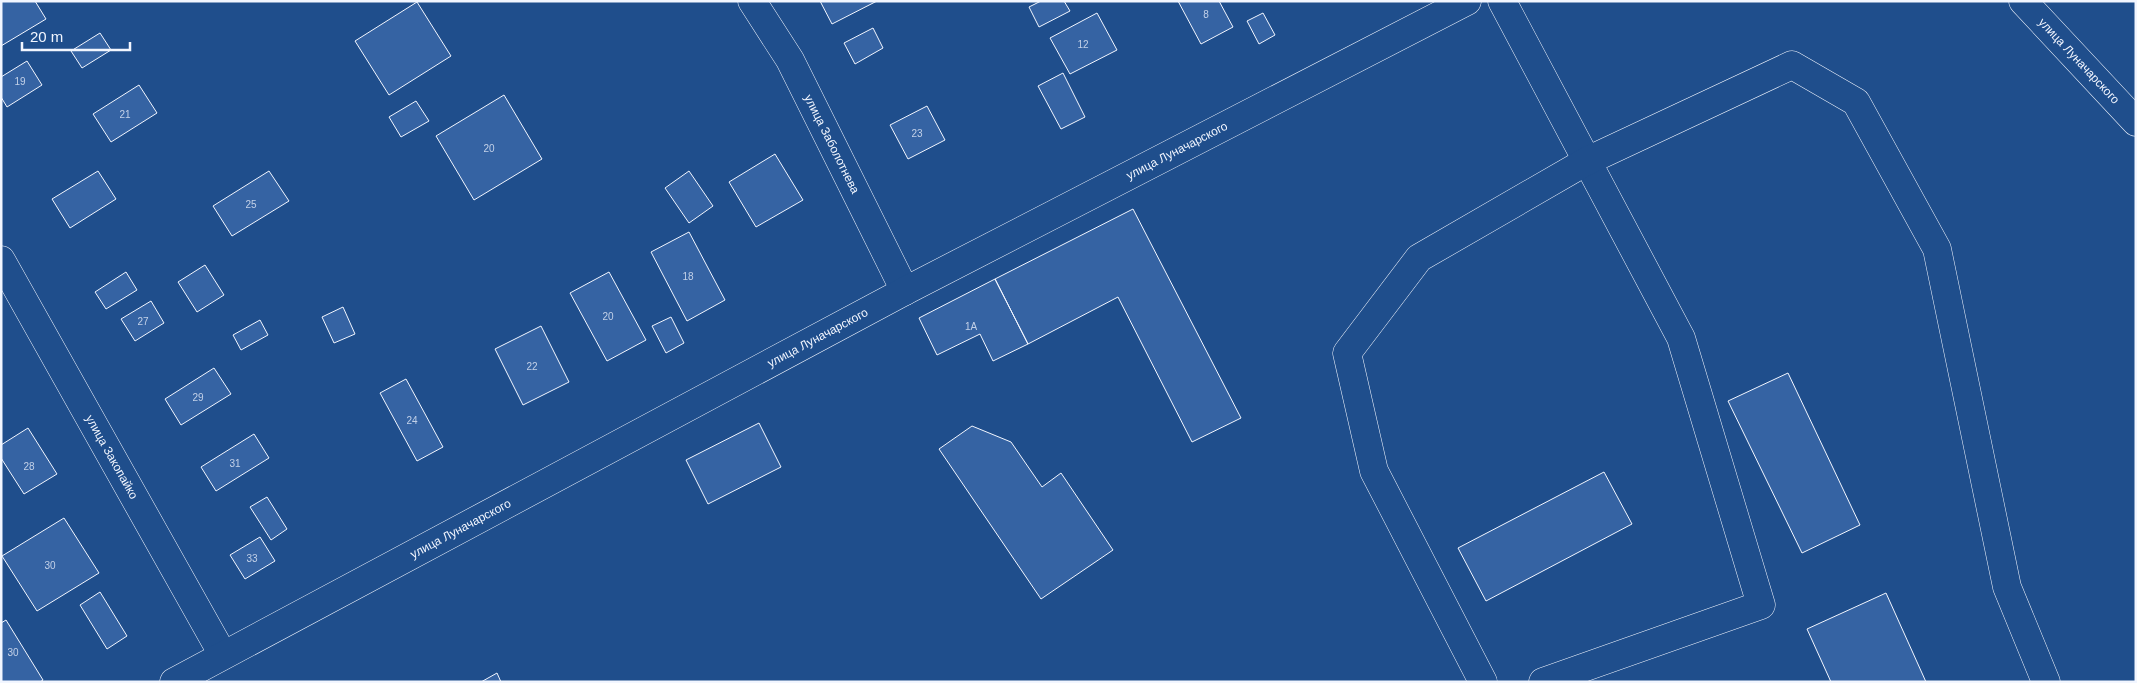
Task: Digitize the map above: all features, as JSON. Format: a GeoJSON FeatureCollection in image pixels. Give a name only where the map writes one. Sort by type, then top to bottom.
{"type":"FeatureCollection","features":[{"type":"Feature","properties":{"kind":"street","name":"улица Заболотнева"},"geometry":{"type":"LineString","coordinates":[[752,1],[790,60],[905,291]]}},
{"type":"Feature","properties":{"kind":"street","name":"улица Луначарского"},"geometry":{"type":"LineString","coordinates":[[174,682],[905,291],[1467,1]]}},
{"type":"Feature","properties":{"kind":"street"},"geometry":{"type":"LineString","coordinates":[[1502,1],[1681,338],[1761,606],[1543,682]]}},
{"type":"Feature","properties":{"kind":"street","name":"улица Луначарского"},"geometry":{"type":"LineString","coordinates":[[2023,1],[2136,122]]}},
{"type":"Feature","properties":{"kind":"street"},"geometry":{"type":"LineString","coordinates":[[1483,682],[1374,471],[1347,354],[1418,258],[1587,160],[1792,66],[1856,102],[1937,249],[2007,587],[2046,682]]}},
{"type":"Feature","properties":{"kind":"street","name":"улица Закопайко"},"geometry":{"type":"LineString","coordinates":[[1,260],[223,655]]}},
{"type":"Feature","properties":{"kind":"building"},"geometry":{"type":"Polygon","coordinates":[[[1,1],[35,1],[46,19],[1,46],[1,1]]]}},
{"type":"Feature","properties":{"kind":"building"},"geometry":{"type":"Polygon","coordinates":[[[820,1],[877,1],[832,24],[820,1]]]}},
{"type":"Feature","properties":{"kind":"building"},"geometry":{"type":"Polygon","coordinates":[[[1041,1],[1064,1],[1070,11],[1039,27],[1029,7],[1041,1]]]}},
{"type":"Feature","properties":{"kind":"building"},"geometry":{"type":"Polygon","coordinates":[[[1178,1],[1219,1],[1233,27],[1201,44],[1178,1]]]}},
{"type":"Feature","properties":{"kind":"building"},"geometry":{"type":"Polygon","coordinates":[[[417,2],[451,56],[389,95],[355,41],[417,2]]]}},
{"type":"Feature","properties":{"kind":"building"},"geometry":{"type":"Polygon","coordinates":[[[1097,13],[1117,50],[1070,74],[1050,38],[1097,13]]]}},
{"type":"Feature","properties":{"kind":"building"},"geometry":{"type":"Polygon","coordinates":[[[1263,13],[1275,35],[1259,44],[1247,21],[1263,13]]]}},
{"type":"Feature","properties":{"kind":"building"},"geometry":{"type":"Polygon","coordinates":[[[873,28],[883,48],[855,64],[844,43],[873,28]]]}},
{"type":"Feature","properties":{"kind":"building"},"geometry":{"type":"Polygon","coordinates":[[[100,33],[111,50],[82,68],[71,51],[100,33]]]}},
{"type":"Feature","properties":{"kind":"building"},"geometry":{"type":"Polygon","coordinates":[[[27,61],[42,85],[7,107],[1,97],[1,77],[27,61]]]}},
{"type":"Feature","properties":{"kind":"building"},"geometry":{"type":"Polygon","coordinates":[[[1063,73],[1085,117],[1061,129],[1038,86],[1063,73]]]}},
{"type":"Feature","properties":{"kind":"building"},"geometry":{"type":"Polygon","coordinates":[[[139,85],[157,113],[111,142],[93,114],[139,85]]]}},
{"type":"Feature","properties":{"kind":"building"},"geometry":{"type":"Polygon","coordinates":[[[504,95],[542,159],[474,200],[436,136],[504,95]]]}},
{"type":"Feature","properties":{"kind":"building"},"geometry":{"type":"Polygon","coordinates":[[[416,101],[429,121],[401,137],[389,117],[416,101]]]}},
{"type":"Feature","properties":{"kind":"building"},"geometry":{"type":"Polygon","coordinates":[[[927,106],[945,140],[908,159],[890,125],[927,106]]]}},
{"type":"Feature","properties":{"kind":"building"},"geometry":{"type":"Polygon","coordinates":[[[775,154],[803,200],[756,227],[729,182],[775,154]]]}},
{"type":"Feature","properties":{"kind":"building"},"geometry":{"type":"Polygon","coordinates":[[[98,171],[116,199],[70,228],[52,199],[98,171]]]}},
{"type":"Feature","properties":{"kind":"building"},"geometry":{"type":"Polygon","coordinates":[[[269,171],[289,201],[232,236],[213,206],[269,171]]]}},
{"type":"Feature","properties":{"kind":"building"},"geometry":{"type":"Polygon","coordinates":[[[689,171],[713,206],[689,223],[665,188],[689,171]]]}},
{"type":"Feature","properties":{"kind":"building"},"geometry":{"type":"Polygon","coordinates":[[[1133,209],[1241,418],[1192,442],[1118,297],[1028,344],[995,279],[1133,209]]]}},
{"type":"Feature","properties":{"kind":"building"},"geometry":{"type":"Polygon","coordinates":[[[689,232],[725,300],[687,321],[651,252],[689,232]]]}},
{"type":"Feature","properties":{"kind":"building"},"geometry":{"type":"Polygon","coordinates":[[[205,265],[224,295],[197,312],[178,282],[205,265]]]}},
{"type":"Feature","properties":{"kind":"building"},"geometry":{"type":"Polygon","coordinates":[[[126,272],[137,290],[106,309],[95,292],[126,272]]]}},
{"type":"Feature","properties":{"kind":"building"},"geometry":{"type":"Polygon","coordinates":[[[609,272],[646,340],[607,361],[570,293],[609,272]]]}},
{"type":"Feature","properties":{"kind":"building"},"geometry":{"type":"Polygon","coordinates":[[[995,279],[1028,344],[993,361],[980,334],[937,355],[919,318],[995,279]]]}},
{"type":"Feature","properties":{"kind":"building"},"geometry":{"type":"Polygon","coordinates":[[[151,301],[164,323],[135,341],[121,319],[151,301]]]}},
{"type":"Feature","properties":{"kind":"building"},"geometry":{"type":"Polygon","coordinates":[[[343,307],[355,334],[334,343],[322,317],[343,307]]]}},
{"type":"Feature","properties":{"kind":"building"},"geometry":{"type":"Polygon","coordinates":[[[671,317],[684,343],[666,353],[652,326],[671,317]]]}},
{"type":"Feature","properties":{"kind":"building"},"geometry":{"type":"Polygon","coordinates":[[[260,320],[268,335],[241,350],[233,335],[260,320]]]}},
{"type":"Feature","properties":{"kind":"building"},"geometry":{"type":"Polygon","coordinates":[[[541,326],[569,382],[523,405],[495,349],[541,326]]]}},
{"type":"Feature","properties":{"kind":"building"},"geometry":{"type":"Polygon","coordinates":[[[214,368],[231,394],[181,425],[165,399],[214,368]]]}},
{"type":"Feature","properties":{"kind":"building"},"geometry":{"type":"Polygon","coordinates":[[[1788,373],[1860,525],[1802,553],[1728,401],[1788,373]]]}},
{"type":"Feature","properties":{"kind":"building"},"geometry":{"type":"Polygon","coordinates":[[[406,379],[443,447],[417,461],[380,393],[406,379]]]}},
{"type":"Feature","properties":{"kind":"building"},"geometry":{"type":"Polygon","coordinates":[[[759,423],[781,467],[708,504],[686,460],[759,423]]]}},
{"type":"Feature","properties":{"kind":"building"},"geometry":{"type":"Polygon","coordinates":[[[972,426],[1011,442],[1042,487],[1061,473],[1113,550],[1041,599],[939,449],[972,426]]]}},
{"type":"Feature","properties":{"kind":"building"},"geometry":{"type":"Polygon","coordinates":[[[28,428],[57,474],[24,494],[1,458],[1,445],[28,428]]]}},
{"type":"Feature","properties":{"kind":"building"},"geometry":{"type":"Polygon","coordinates":[[[254,434],[269,458],[216,491],[201,467],[254,434]]]}},
{"type":"Feature","properties":{"kind":"building"},"geometry":{"type":"Polygon","coordinates":[[[1604,472],[1632,524],[1486,601],[1458,548],[1604,472]]]}},
{"type":"Feature","properties":{"kind":"building"},"geometry":{"type":"Polygon","coordinates":[[[267,497],[287,529],[271,540],[250,507],[267,497]]]}},
{"type":"Feature","properties":{"kind":"building"},"geometry":{"type":"Polygon","coordinates":[[[64,518],[99,573],[37,611],[2,556],[64,518]]]}},
{"type":"Feature","properties":{"kind":"building"},"geometry":{"type":"Polygon","coordinates":[[[260,537],[275,561],[245,579],[230,555],[260,537]]]}},
{"type":"Feature","properties":{"kind":"building"},"geometry":{"type":"Polygon","coordinates":[[[100,592],[127,636],[107,649],[80,605],[100,592]]]}},
{"type":"Feature","properties":{"kind":"building"},"geometry":{"type":"Polygon","coordinates":[[[1886,593],[1926,682],[1831,682],[1807,629],[1886,593]]]}},
{"type":"Feature","properties":{"kind":"building"},"geometry":{"type":"Polygon","coordinates":[[[6,620],[43,680],[40,682],[1,682],[1,623],[6,620]]]}},
{"type":"Feature","properties":{"kind":"building"},"geometry":{"type":"Polygon","coordinates":[[[497,673],[501,682],[481,682],[497,673]]]}}]}
